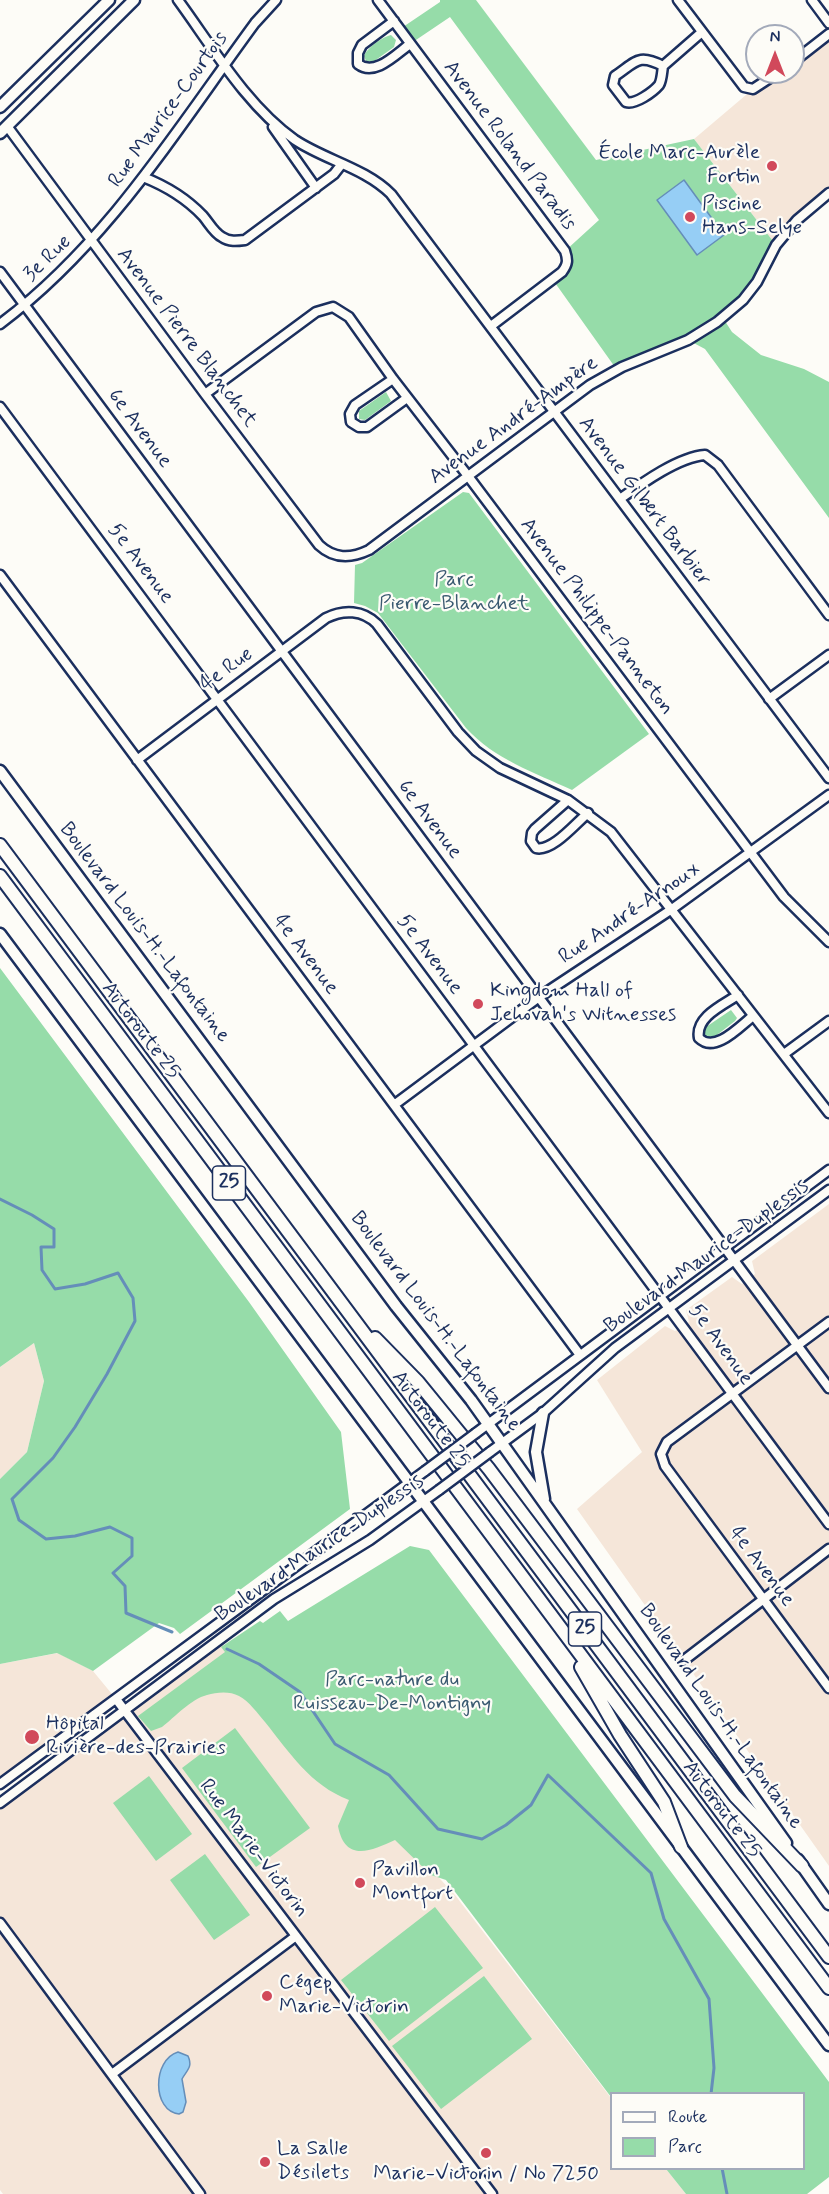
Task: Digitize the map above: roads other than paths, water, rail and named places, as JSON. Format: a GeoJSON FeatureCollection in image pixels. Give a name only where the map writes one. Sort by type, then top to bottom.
{"type":"FeatureCollection","features":[{"type":"Feature","properties":{"kind":"highway","name":"Autoroute 25"},"geometry":{"type":"LineString","coordinates":[[0,845],[829,1957]]}},
{"type":"Feature","properties":{"kind":"highway","name":"Autoroute 25"},"geometry":{"type":"LineString","coordinates":[[0,876],[829,1988]]}},
{"type":"Feature","properties":{"kind":"highway"},"geometry":{"type":"LineString","coordinates":[[340,1301],[418,1382],[447,1417],[735,1796],[802,1866]]}},
{"type":"Feature","properties":{"kind":"highway"},"geometry":{"type":"LineString","coordinates":[[550,1614],[620,1734],[664,1802],[681,1847]]}},
{"type":"Feature","properties":{"kind":"main road"},"geometry":{"type":"LineString","coordinates":[[0,107],[109,0]]}},
{"type":"Feature","properties":{"kind":"main road"},"geometry":{"type":"LineString","coordinates":[[4,130],[134,0]]}},
{"type":"Feature","properties":{"kind":"main road","name":"Boulevard Louis-H.-Lafontaine"},"geometry":{"type":"LineString","coordinates":[[0,771],[396,1306],[502,1443],[829,1904]]}},
{"type":"Feature","properties":{"kind":"main road"},"geometry":{"type":"LineString","coordinates":[[0,934],[829,2046]]}},
{"type":"Feature","properties":{"kind":"main road"},"geometry":{"type":"LineString","coordinates":[[543,1413],[536,1452],[544,1502]]}},
{"type":"Feature","properties":{"kind":"street","name":"Avenue Gilbert Barbier"},"geometry":{"type":"LineString","coordinates":[[178,0],[316,188]]}},
{"type":"Feature","properties":{"kind":"street","name":"Rue Maurice-Courtois"},"geometry":{"type":"LineString","coordinates":[[92,241],[143,177],[255,23],[276,0]]}},
{"type":"Feature","properties":{"kind":"street","name":"Avenue Roland Paradis"},"geometry":{"type":"LineString","coordinates":[[378,0],[565,251],[567,266],[553,280],[491,326]]}},
{"type":"Feature","properties":{"kind":"street"},"geometry":{"type":"LineString","coordinates":[[678,0],[744,87],[753,89],[764,84]]}},
{"type":"Feature","properties":{"kind":"street"},"geometry":{"type":"LineString","coordinates":[[812,0],[829,22]]}},
{"type":"Feature","properties":{"kind":"street"},"geometry":{"type":"LineString","coordinates":[[394,21],[362,45],[358,53],[358,64],[368,68],[377,68],[410,44]]}},
{"type":"Feature","properties":{"kind":"street"},"geometry":{"type":"LineString","coordinates":[[663,66],[641,58],[615,76],[613,85],[626,102],[631,104],[658,87],[663,66],[702,32]]}},
{"type":"Feature","properties":{"kind":"street"},"geometry":{"type":"LineString","coordinates":[[805,53],[829,34]]}},
{"type":"Feature","properties":{"kind":"street","name":"Avenue Gilbert Barbier"},"geometry":{"type":"LineString","coordinates":[[265,116],[297,141],[369,178],[391,194],[829,778]]}},
{"type":"Feature","properties":{"kind":"street","name":"Avenue Pierre Blanchet"},"geometry":{"type":"LineString","coordinates":[[4,130],[92,241],[319,545],[327,553],[346,557]]}},
{"type":"Feature","properties":{"kind":"street"},"geometry":{"type":"LineString","coordinates":[[143,177],[164,185],[184,199],[202,215],[220,237],[232,241],[245,240],[334,174],[341,165]]}},
{"type":"Feature","properties":{"kind":"street","name":"Avenue André-Ampère"},"geometry":{"type":"LineString","coordinates":[[346,557],[357,556],[369,550],[590,385],[622,367],[688,340],[717,322],[743,300],[757,282],[776,245],[797,220],[829,193]]}},
{"type":"Feature","properties":{"kind":"street","name":"3e Rue"},"geometry":{"type":"LineString","coordinates":[[0,324],[25,306],[68,267],[92,241]]}},
{"type":"Feature","properties":{"kind":"street","name":"6e Avenue"},"geometry":{"type":"LineString","coordinates":[[0,272],[829,1388]]}},
{"type":"Feature","properties":{"kind":"street","name":"Avenue Philippe-Panneton"},"geometry":{"type":"LineString","coordinates":[[205,394],[316,312],[326,308],[339,309],[349,317],[407,398],[789,903],[829,942]]}},
{"type":"Feature","properties":{"kind":"street"},"geometry":{"type":"LineString","coordinates":[[393,379],[355,405],[350,414],[351,422],[359,427],[367,427],[407,398]]}},
{"type":"Feature","properties":{"kind":"street","name":"5e Avenue"},"geometry":{"type":"LineString","coordinates":[[0,407],[829,1524]]}},
{"type":"Feature","properties":{"kind":"street"},"geometry":{"type":"LineString","coordinates":[[620,499],[689,458],[705,455],[718,465],[829,615]]}},
{"type":"Feature","properties":{"kind":"street","name":"4e Avenue"},"geometry":{"type":"LineString","coordinates":[[0,575],[580,1355]]}},
{"type":"Feature","properties":{"kind":"street","name":"4e Rue"},"geometry":{"type":"LineString","coordinates":[[137,760],[326,618],[348,612],[364,615],[377,624],[458,732],[476,751],[500,768],[568,800]]}},
{"type":"Feature","properties":{"kind":"street"},"geometry":{"type":"LineString","coordinates":[[769,699],[829,655]]}},
{"type":"Feature","properties":{"kind":"street","name":"Rue André-Arnoux"},"geometry":{"type":"LineString","coordinates":[[394,1105],[539,997],[672,909],[829,795]]}},
{"type":"Feature","properties":{"kind":"street"},"geometry":{"type":"LineString","coordinates":[[588,813],[550,846],[536,848],[531,841],[532,832],[568,800],[588,813],[611,832],[829,1113]]}},
{"type":"Feature","properties":{"kind":"street"},"geometry":{"type":"LineString","coordinates":[[738,995],[702,1021],[698,1029],[699,1038],[707,1043],[716,1043],[753,1016]]}},
{"type":"Feature","properties":{"kind":"street"},"geometry":{"type":"LineString","coordinates":[[784,1054],[829,1021]]}},
{"type":"Feature","properties":{"kind":"street","name":"Boulevard Maurice-Duplessis"},"geometry":{"type":"LineString","coordinates":[[0,1784],[829,1170]]}},
{"type":"Feature","properties":{"kind":"street","name":"Boulevard Maurice-Duplessis"},"geometry":{"type":"LineString","coordinates":[[0,1803],[274,1599],[370,1540],[439,1490],[543,1413],[615,1347],[829,1190]]}},
{"type":"Feature","properties":{"kind":"street"},"geometry":{"type":"LineString","coordinates":[[732,1392],[829,1322]]}},
{"type":"Feature","properties":{"kind":"street","name":"4e Avenue"},"geometry":{"type":"LineString","coordinates":[[732,1392],[668,1442],[661,1454],[665,1466],[829,1688]]}},
{"type":"Feature","properties":{"kind":"street"},"geometry":{"type":"LineString","coordinates":[[683,1661],[829,1549]]}},
{"type":"Feature","properties":{"kind":"street","name":"Rue Marie-Victorin"},"geometry":{"type":"LineString","coordinates":[[116,1699],[492,2194]]}},
{"type":"Feature","properties":{"kind":"street"},"geometry":{"type":"LineString","coordinates":[[0,1923],[200,2194]]}},
{"type":"Feature","properties":{"kind":"street","name":"Rue Marie-Victorin"},"geometry":{"type":"LineString","coordinates":[[112,2074],[296,1936]]}},
{"type":"Feature","properties":{"kind":"water","name":"Piscine Hans-Selye"},"geometry":{"type":"Polygon","coordinates":[[[684,180],[724,235],[697,255],[657,200],[684,180]]]}},
{"type":"Feature","properties":{"kind":"water"},"geometry":{"type":"Polygon","coordinates":[[[178,2052],[188,2056],[190,2063],[182,2079],[186,2102],[183,2112],[179,2114],[170,2111],[164,2104],[159,2085],[163,2065],[169,2057],[178,2052]]]}},
{"type":"Feature","properties":{"kind":"waterway"},"geometry":{"type":"LineString","coordinates":[[0,1199],[54,1229],[54,1247],[41,1247],[42,1270],[55,1289],[85,1284],[118,1273],[133,1298],[135,1321],[75,1427],[53,1458],[12,1499],[19,1520],[46,1539],[75,1536],[110,1527],[132,1538],[132,1556],[113,1573],[125,1586],[126,1613],[172,1632]]}},
{"type":"Feature","properties":{"kind":"waterway"},"geometry":{"type":"LineString","coordinates":[[227,1649],[259,1664],[300,1692],[335,1744],[389,1775],[438,1829],[482,1839],[506,1825],[531,1805],[548,1775],[651,1873],[664,1919],[709,1999],[714,2068],[711,2092]]}},
{"type":"Feature","properties":{"kind":"waterway"},"geometry":{"type":"LineString","coordinates":[[722,2170],[727,2194]]}},
{"type":"Feature","properties":{"kind":"place","name":"École Marc-Aurèle Fortin"},"geometry":{"type":"Point","coordinates":[772,166]}},
{"type":"Feature","properties":{"kind":"place","name":"Piscine Hans-Selye"},"geometry":{"type":"Point","coordinates":[690,217]}},
{"type":"Feature","properties":{"kind":"place","name":"Kingdom Hall of Jehovah's Witnesses"},"geometry":{"type":"Point","coordinates":[478,1004]}},
{"type":"Feature","properties":{"kind":"place","name":"Hôpital Rivière-des-Prairies"},"geometry":{"type":"Point","coordinates":[32,1737]}},
{"type":"Feature","properties":{"kind":"place","name":"Pavillon Montfort"},"geometry":{"type":"Point","coordinates":[360,1883]}},
{"type":"Feature","properties":{"kind":"place","name":"Cégep Marie-Victorin"},"geometry":{"type":"Point","coordinates":[267,1996]}},
{"type":"Feature","properties":{"kind":"place","name":"Marie-Victorin / No 7250"},"geometry":{"type":"Point","coordinates":[486,2153]}},
{"type":"Feature","properties":{"kind":"place","name":"La Salle Désilets"},"geometry":{"type":"Point","coordinates":[265,2162]}},
{"type":"Feature","properties":{"kind":"park label","name":"Parc Pierre-Blanchet"},"geometry":{"type":"Point","coordinates":[454,593]}},
{"type":"Feature","properties":{"kind":"park label","name":"Parc-nature du Ruisseau-De-Montigny"},"geometry":{"type":"Point","coordinates":[392,1693]}}]}
